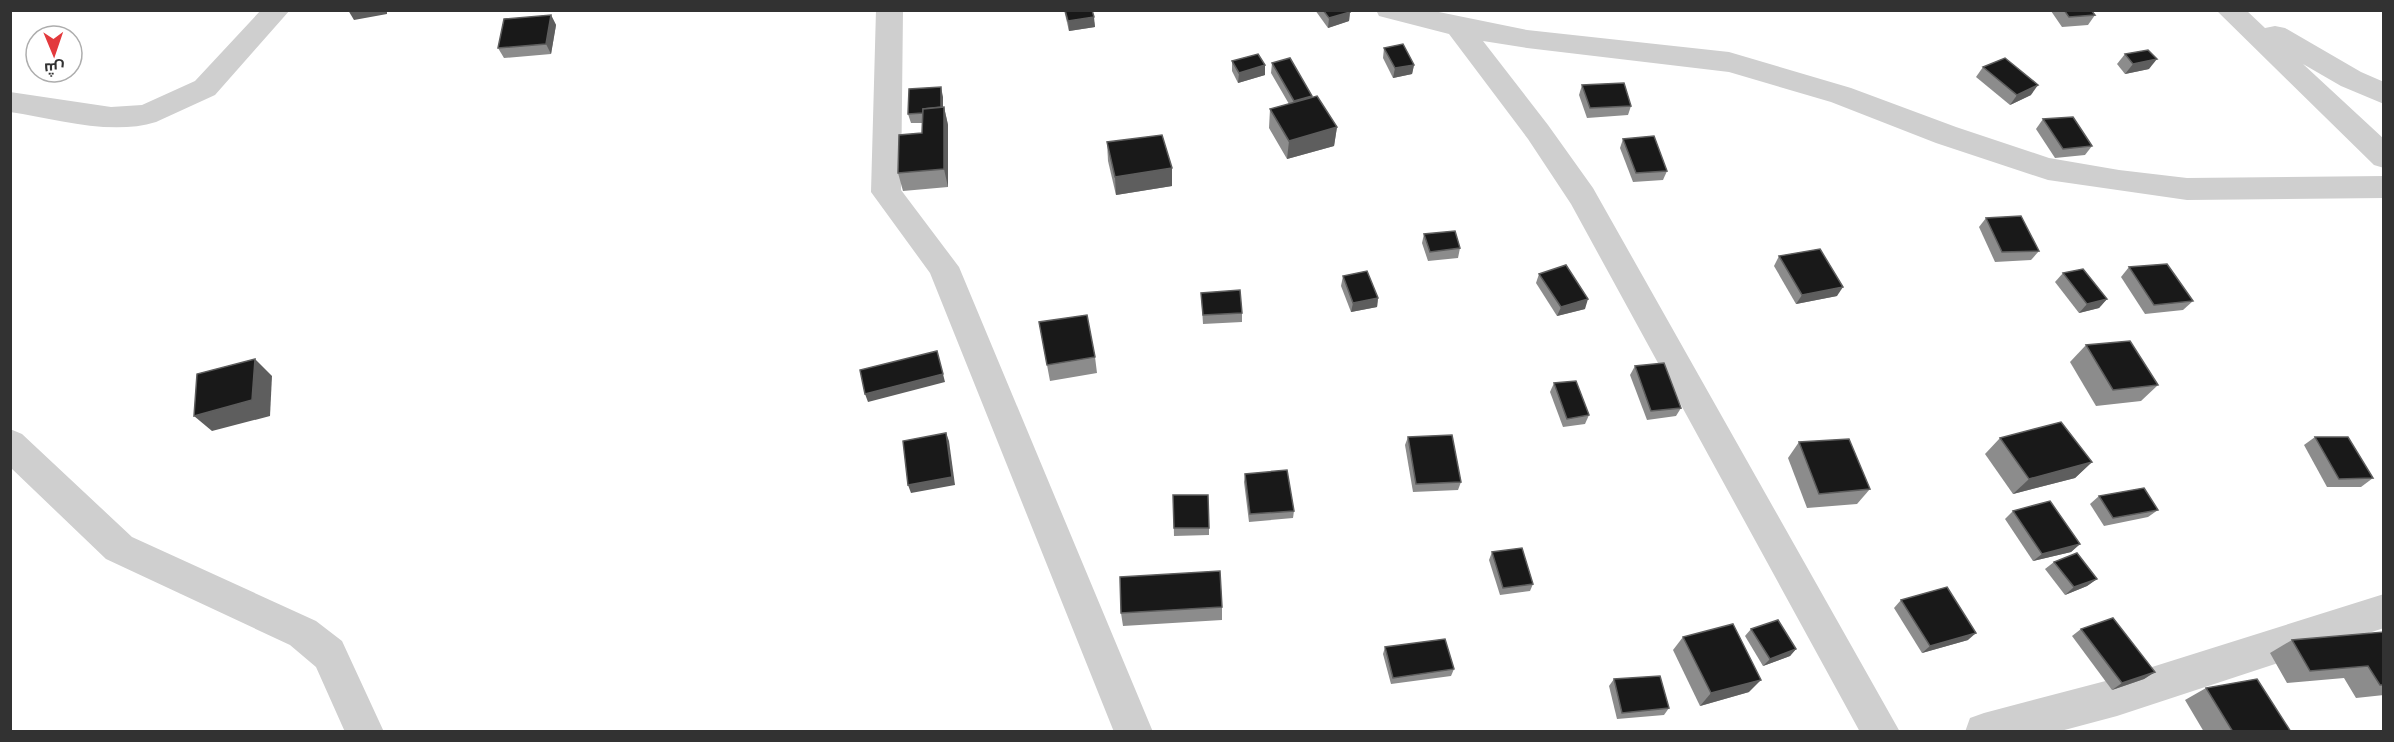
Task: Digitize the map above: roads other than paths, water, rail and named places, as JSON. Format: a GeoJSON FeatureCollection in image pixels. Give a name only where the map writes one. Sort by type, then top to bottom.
{"type":"FeatureCollection","features":[{"type":"Feature","properties":{"kind":"street"},"geometry":{"type":"LineString","coordinates":[[10,102],[111,117],[146,115],[205,88],[277,10]]}},
{"type":"Feature","properties":{"kind":"street"},"geometry":{"type":"LineString","coordinates":[[890,10],[886,192],[943,267],[1134,732]]}},
{"type":"Feature","properties":{"kind":"street"},"geometry":{"type":"LineString","coordinates":[[1389,10],[1458,27],[1527,39],[1730,62],[1841,95],[1946,135],[2048,169],[2187,189],[2384,187]]}},
{"type":"Feature","properties":{"kind":"street"},"geometry":{"type":"LineString","coordinates":[[2231,10],[2351,79],[2384,94]]}},
{"type":"Feature","properties":{"kind":"street"},"geometry":{"type":"LineString","coordinates":[[2231,10],[2384,157]]}},
{"type":"Feature","properties":{"kind":"street"},"geometry":{"type":"LineString","coordinates":[[1458,27],[1538,132],[1582,196],[1881,732]]}},
{"type":"Feature","properties":{"kind":"street"},"geometry":{"type":"LineString","coordinates":[[10,444],[119,548],[303,633],[312,640],[329,654],[365,732]]}},
{"type":"Feature","properties":{"kind":"street"},"geometry":{"type":"LineString","coordinates":[[1984,732],[2116,697],[2384,611]]}}]}
